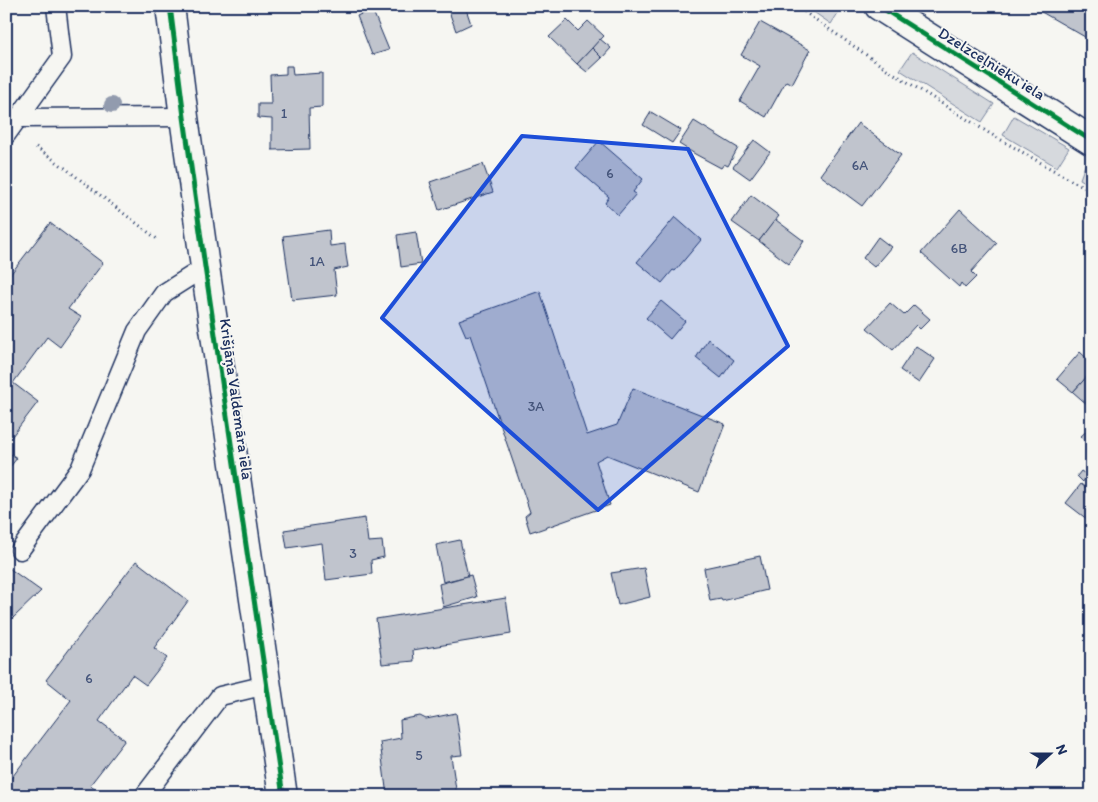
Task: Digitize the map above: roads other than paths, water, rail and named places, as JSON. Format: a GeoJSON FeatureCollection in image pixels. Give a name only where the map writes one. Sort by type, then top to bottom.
{"type":"FeatureCollection","features":[{"type":"Feature","properties":{"kind":"street","name":"Krišjāņa Valdemāra iela"},"geometry":{"type":"LineString","coordinates":[[170,6],[205,266],[283,796]]}},
{"type":"Feature","properties":{"kind":"street","name":"Dzelzceļnieku iela"},"geometry":{"type":"LineString","coordinates":[[879,6],[1092,141]]}},
{"type":"Feature","properties":{"kind":"lane"},"geometry":{"type":"LineString","coordinates":[[6,135],[62,57],[56,6]]}},
{"type":"Feature","properties":{"kind":"lane"},"geometry":{"type":"LineString","coordinates":[[18,118],[184,117]]}},
{"type":"Feature","properties":{"kind":"lane"},"geometry":{"type":"LineString","coordinates":[[20,550],[80,469],[137,330],[164,293],[205,266]]}},
{"type":"Feature","properties":{"kind":"lane"},"geometry":{"type":"LineString","coordinates":[[144,796],[220,696],[266,685]]}}]}
